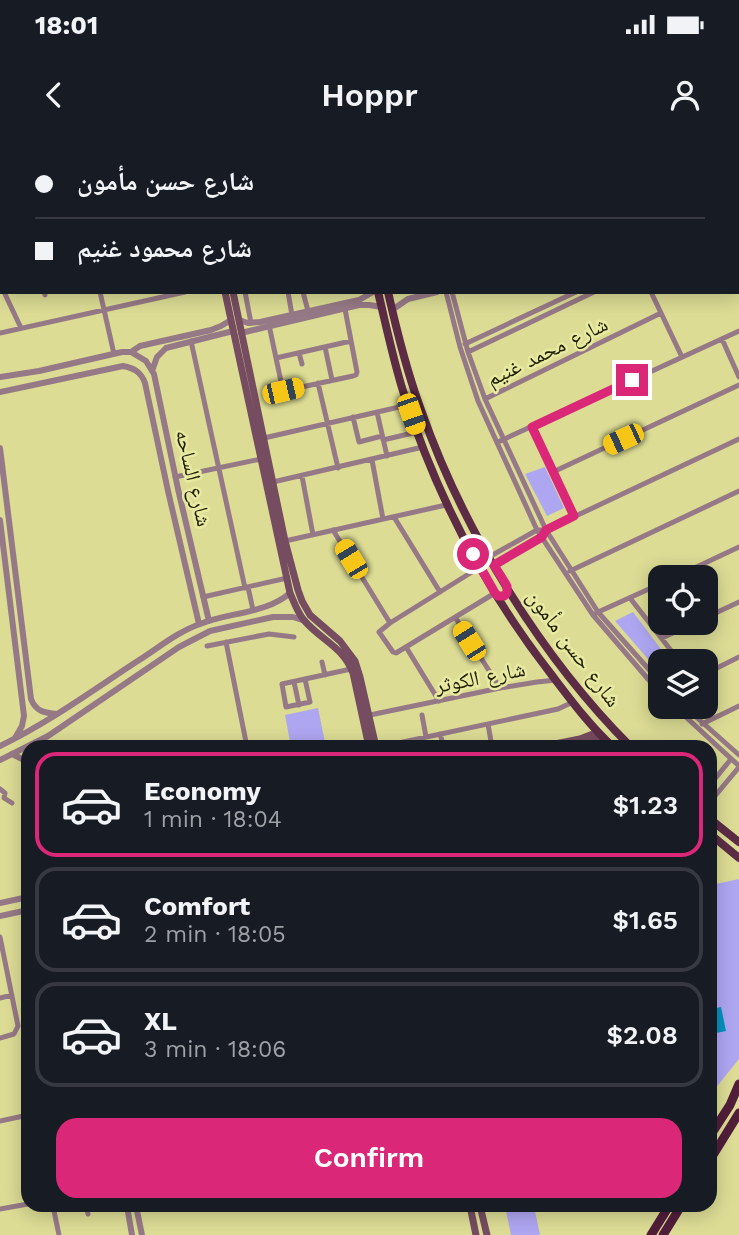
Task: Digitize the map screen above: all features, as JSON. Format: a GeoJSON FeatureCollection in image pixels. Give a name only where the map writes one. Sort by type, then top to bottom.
{"type":"FeatureCollection","features":[{"type":"Feature","properties":{"kind":"highway"},"geometry":{"type":"LineString","coordinates":[[730,1105],[739,1084]]}},
{"type":"Feature","properties":{"kind":"highway"},"geometry":{"type":"LineString","coordinates":[[717,1125],[739,1093]]}},
{"type":"Feature","properties":{"kind":"highway"},"geometry":{"type":"LineString","coordinates":[[717,1149],[739,1114]]}},
{"type":"Feature","properties":{"kind":"highway"},"geometry":{"type":"LineString","coordinates":[[651,1235],[665,1212]]}},
{"type":"Feature","properties":{"kind":"highway"},"geometry":{"type":"LineString","coordinates":[[663,1235],[677,1212]]}},
{"type":"Feature","properties":{"kind":"main road"},"geometry":{"type":"LineString","coordinates":[[226,294],[235,320]]}},
{"type":"Feature","properties":{"kind":"main road"},"geometry":{"type":"LineString","coordinates":[[233,294],[237,332],[261,459],[290,593],[305,621],[346,658],[367,740]]}},
{"type":"Feature","properties":{"kind":"main road","name":"شارع حسن مأمون"},"geometry":{"type":"LineString","coordinates":[[377,294],[408,405],[446,505],[511,620],[605,740]]}},
{"type":"Feature","properties":{"kind":"main road","name":"شارع حسن مأمون"},"geometry":{"type":"LineString","coordinates":[[388,294],[412,386],[459,503],[523,612],[569,677],[624,740]]}},
{"type":"Feature","properties":{"kind":"main road"},"geometry":{"type":"LineString","coordinates":[[237,332],[298,590],[315,620],[341,641],[352,656],[359,671],[375,740]]}},
{"type":"Feature","properties":{"kind":"main road"},"geometry":{"type":"LineString","coordinates":[[495,593],[504,596],[507,586]]}},
{"type":"Feature","properties":{"kind":"main road"},"geometry":{"type":"LineString","coordinates":[[511,620],[514,611],[523,612]]}},
{"type":"Feature","properties":{"kind":"main road"},"geometry":{"type":"LineString","coordinates":[[575,740],[600,735]]}},
{"type":"Feature","properties":{"kind":"main road"},"geometry":{"type":"LineString","coordinates":[[592,740],[600,735]]}},
{"type":"Feature","properties":{"kind":"main road"},"geometry":{"type":"LineString","coordinates":[[717,825],[739,842]]}},
{"type":"Feature","properties":{"kind":"main road"},"geometry":{"type":"LineString","coordinates":[[717,840],[739,858]]}},
{"type":"Feature","properties":{"kind":"main road"},"geometry":{"type":"LineString","coordinates":[[471,1212],[476,1235]]}},
{"type":"Feature","properties":{"kind":"main road"},"geometry":{"type":"LineString","coordinates":[[482,1212],[486,1235]]}},
{"type":"Feature","properties":{"kind":"street"},"geometry":{"type":"LineString","coordinates":[[5,294],[21,328]]}},
{"type":"Feature","properties":{"kind":"street"},"geometry":{"type":"LineString","coordinates":[[100,294],[114,354]]}},
{"type":"Feature","properties":{"kind":"street"},"geometry":{"type":"LineString","coordinates":[[0,333],[168,294]]}},
{"type":"Feature","properties":{"kind":"street"},"geometry":{"type":"LineString","coordinates":[[246,294],[254,325]]}},
{"type":"Feature","properties":{"kind":"street"},"geometry":{"type":"LineString","coordinates":[[288,294],[292,315]]}},
{"type":"Feature","properties":{"kind":"street"},"geometry":{"type":"LineString","coordinates":[[304,294],[308,312]]}},
{"type":"Feature","properties":{"kind":"street"},"geometry":{"type":"LineString","coordinates":[[152,371],[155,360],[166,348],[217,332],[235,320],[254,325],[269,325],[345,309],[364,302],[374,294]]}},
{"type":"Feature","properties":{"kind":"street"},"geometry":{"type":"LineString","coordinates":[[392,310],[413,294]]}},
{"type":"Feature","properties":{"kind":"street"},"geometry":{"type":"LineString","coordinates":[[447,294],[460,346],[546,530],[595,614],[648,669]]}},
{"type":"Feature","properties":{"kind":"street"},"geometry":{"type":"LineString","coordinates":[[453,294],[467,343],[465,353],[478,401],[537,530],[595,614],[648,678]]}},
{"type":"Feature","properties":{"kind":"street"},"geometry":{"type":"LineString","coordinates":[[460,346],[572,294]]}},
{"type":"Feature","properties":{"kind":"street"},"geometry":{"type":"LineString","coordinates":[[465,353],[590,294]]}},
{"type":"Feature","properties":{"kind":"street"},"geometry":{"type":"LineString","coordinates":[[652,294],[682,357]]}},
{"type":"Feature","properties":{"kind":"street"},"geometry":{"type":"LineString","coordinates":[[0,377],[131,352],[139,346],[217,332],[237,332],[254,325],[308,312],[364,302],[382,307]]}},
{"type":"Feature","properties":{"kind":"street"},"geometry":{"type":"LineString","coordinates":[[269,325],[283,391],[357,373],[345,309]]}},
{"type":"Feature","properties":{"kind":"street","name":"شارع محمد غنيم"},"geometry":{"type":"LineString","coordinates":[[485,399],[661,313]]}},
{"type":"Feature","properties":{"kind":"street"},"geometry":{"type":"LineString","coordinates":[[496,443],[739,331]]}},
{"type":"Feature","properties":{"kind":"street"},"geometry":{"type":"LineString","coordinates":[[722,339],[739,377]]}},
{"type":"Feature","properties":{"kind":"street"},"geometry":{"type":"LineString","coordinates":[[191,341],[253,610]]}},
{"type":"Feature","properties":{"kind":"street"},"geometry":{"type":"LineString","coordinates":[[275,358],[351,341]]}},
{"type":"Feature","properties":{"kind":"street"},"geometry":{"type":"LineString","coordinates":[[325,347],[332,380]]}},
{"type":"Feature","properties":{"kind":"street"},"geometry":{"type":"LineString","coordinates":[[131,352],[143,359],[152,371]]}},
{"type":"Feature","properties":{"kind":"street"},"geometry":{"type":"LineString","coordinates":[[299,353],[302,364]]}},
{"type":"Feature","properties":{"kind":"street","name":"شارع الساحه"},"geometry":{"type":"LineString","coordinates":[[10,391],[123,366],[137,371],[144,380],[200,624]]}},
{"type":"Feature","properties":{"kind":"street","name":"شارع الساحه"},"geometry":{"type":"LineString","coordinates":[[152,371],[209,621]]}},
{"type":"Feature","properties":{"kind":"street"},"geometry":{"type":"LineString","coordinates":[[318,383],[338,468]]}},
{"type":"Feature","properties":{"kind":"street"},"geometry":{"type":"LineString","coordinates":[[553,472],[739,385]]}},
{"type":"Feature","properties":{"kind":"street"},"geometry":{"type":"LineString","coordinates":[[0,392],[10,391]]}},
{"type":"Feature","properties":{"kind":"street"},"geometry":{"type":"LineString","coordinates":[[0,400],[10,391]]}},
{"type":"Feature","properties":{"kind":"street"},"geometry":{"type":"LineString","coordinates":[[264,438],[408,405]]}},
{"type":"Feature","properties":{"kind":"street"},"geometry":{"type":"LineString","coordinates":[[376,412],[387,456]]}},
{"type":"Feature","properties":{"kind":"street"},"geometry":{"type":"LineString","coordinates":[[353,417],[359,442],[417,432]]}},
{"type":"Feature","properties":{"kind":"street"},"geometry":{"type":"LineString","coordinates":[[532,427],[574,516]]}},
{"type":"Feature","properties":{"kind":"street"},"geometry":{"type":"LineString","coordinates":[[492,561],[537,530],[546,530],[737,440],[738,448]]}},
{"type":"Feature","properties":{"kind":"street"},"geometry":{"type":"LineString","coordinates":[[273,482],[423,447]]}},
{"type":"Feature","properties":{"kind":"street"},"geometry":{"type":"LineString","coordinates":[[0,448],[31,699],[42,712],[57,714]]}},
{"type":"Feature","properties":{"kind":"street"},"geometry":{"type":"LineString","coordinates":[[175,477],[261,459]]}},
{"type":"Feature","properties":{"kind":"street"},"geometry":{"type":"LineString","coordinates":[[372,460],[383,519]]}},
{"type":"Feature","properties":{"kind":"street"},"geometry":{"type":"LineString","coordinates":[[302,476],[313,534]]}},
{"type":"Feature","properties":{"kind":"street"},"geometry":{"type":"LineString","coordinates":[[168,491],[178,489]]}},
{"type":"Feature","properties":{"kind":"street"},"geometry":{"type":"LineString","coordinates":[[570,571],[739,491]]}},
{"type":"Feature","properties":{"kind":"street"},"geometry":{"type":"LineString","coordinates":[[171,502],[180,500]]}},
{"type":"Feature","properties":{"kind":"street"},"geometry":{"type":"LineString","coordinates":[[285,541],[446,505]]}},
{"type":"Feature","properties":{"kind":"street"},"geometry":{"type":"LineString","coordinates":[[394,517],[440,592]]}},
{"type":"Feature","properties":{"kind":"street"},"geometry":{"type":"LineString","coordinates":[[0,520],[24,716],[22,726],[13,740]]}},
{"type":"Feature","properties":{"kind":"street"},"geometry":{"type":"LineString","coordinates":[[333,530],[390,623]]}},
{"type":"Feature","properties":{"kind":"street"},"geometry":{"type":"LineString","coordinates":[[492,561],[542,537],[546,530]]}},
{"type":"Feature","properties":{"kind":"street"},"geometry":{"type":"LineString","coordinates":[[701,565],[739,547]]}},
{"type":"Feature","properties":{"kind":"street"},"geometry":{"type":"LineString","coordinates":[[480,567],[379,631],[396,653],[495,593]]}},
{"type":"Feature","properties":{"kind":"street"},"geometry":{"type":"LineString","coordinates":[[203,597],[287,578]]}},
{"type":"Feature","properties":{"kind":"street"},"geometry":{"type":"LineString","coordinates":[[595,614],[648,590]]}},
{"type":"Feature","properties":{"kind":"street"},"geometry":{"type":"LineString","coordinates":[[40,740],[179,647],[202,634],[281,609],[290,593]]}},
{"type":"Feature","properties":{"kind":"street"},"geometry":{"type":"LineString","coordinates":[[630,598],[670,649]]}},
{"type":"Feature","properties":{"kind":"street"},"geometry":{"type":"LineString","coordinates":[[718,612],[739,602]]}},
{"type":"Feature","properties":{"kind":"street"},"geometry":{"type":"LineString","coordinates":[[0,746],[57,714],[177,635],[200,624],[253,610],[281,609],[305,621]]}},
{"type":"Feature","properties":{"kind":"street"},"geometry":{"type":"LineString","coordinates":[[197,615],[202,616],[207,612]]}},
{"type":"Feature","properties":{"kind":"street"},"geometry":{"type":"LineString","coordinates":[[455,617],[500,688]]}},
{"type":"Feature","properties":{"kind":"street"},"geometry":{"type":"LineString","coordinates":[[223,627],[246,740]]}},
{"type":"Feature","properties":{"kind":"street"},"geometry":{"type":"LineString","coordinates":[[207,646],[269,634],[293,637]]}},
{"type":"Feature","properties":{"kind":"street"},"geometry":{"type":"LineString","coordinates":[[662,638],[668,635]]}},
{"type":"Feature","properties":{"kind":"street"},"geometry":{"type":"LineString","coordinates":[[406,647],[439,701]]}},
{"type":"Feature","properties":{"kind":"street"},"geometry":{"type":"LineString","coordinates":[[718,668],[739,657]]}},
{"type":"Feature","properties":{"kind":"street"},"geometry":{"type":"LineString","coordinates":[[322,662],[326,675]]}},
{"type":"Feature","properties":{"kind":"street"},"geometry":{"type":"LineString","coordinates":[[305,679],[310,702],[286,707],[281,685],[305,679],[351,669]]}},
{"type":"Feature","properties":{"kind":"street","name":"شارع الكوثر"},"geometry":{"type":"LineString","coordinates":[[370,715],[500,688],[556,680]]}},
{"type":"Feature","properties":{"kind":"street"},"geometry":{"type":"LineString","coordinates":[[293,682],[299,705]]}},
{"type":"Feature","properties":{"kind":"street"},"geometry":{"type":"LineString","coordinates":[[412,740],[561,708],[573,702]]}},
{"type":"Feature","properties":{"kind":"street"},"geometry":{"type":"LineString","coordinates":[[702,723],[739,706]]}},
{"type":"Feature","properties":{"kind":"street"},"geometry":{"type":"LineString","coordinates":[[24,716],[32,715],[37,708]]}},
{"type":"Feature","properties":{"kind":"street"},"geometry":{"type":"LineString","coordinates":[[422,715],[426,737]]}},
{"type":"Feature","properties":{"kind":"street"},"geometry":{"type":"LineString","coordinates":[[688,719],[711,740]]}},
{"type":"Feature","properties":{"kind":"street"},"geometry":{"type":"LineString","coordinates":[[698,719],[739,755]]}},
{"type":"Feature","properties":{"kind":"street"},"geometry":{"type":"LineString","coordinates":[[488,723],[491,740]]}},
{"type":"Feature","properties":{"kind":"street"},"geometry":{"type":"LineString","coordinates":[[440,734],[442,740]]}},
{"type":"Feature","properties":{"kind":"street"},"geometry":{"type":"LineString","coordinates":[[46,740],[48,736]]}},
{"type":"Feature","properties":{"kind":"street"},"geometry":{"type":"LineString","coordinates":[[717,746],[739,766],[717,793]]}},
{"type":"Feature","properties":{"kind":"street"},"geometry":{"type":"LineString","coordinates":[[0,760],[21,750]]}},
{"type":"Feature","properties":{"kind":"street"},"geometry":{"type":"LineString","coordinates":[[12,754],[21,758]]}},
{"type":"Feature","properties":{"kind":"street"},"geometry":{"type":"LineString","coordinates":[[717,776],[731,759]]}},
{"type":"Feature","properties":{"kind":"street"},"geometry":{"type":"LineString","coordinates":[[0,789],[5,793],[4,798],[12,803]]}},
{"type":"Feature","properties":{"kind":"street"},"geometry":{"type":"LineString","coordinates":[[0,902],[21,898]]}},
{"type":"Feature","properties":{"kind":"street"},"geometry":{"type":"LineString","coordinates":[[0,916],[21,912]]}},
{"type":"Feature","properties":{"kind":"street"},"geometry":{"type":"LineString","coordinates":[[0,937],[17,1022],[17,1030],[11,1036],[0,1038]]}},
{"type":"Feature","properties":{"kind":"street"},"geometry":{"type":"LineString","coordinates":[[0,998],[12,995]]}},
{"type":"Feature","properties":{"kind":"street"},"geometry":{"type":"LineString","coordinates":[[0,1121],[21,1116]]}},
{"type":"Feature","properties":{"kind":"street"},"geometry":{"type":"LineString","coordinates":[[0,1209],[21,1205]]}},
{"type":"Feature","properties":{"kind":"street"},"geometry":{"type":"LineString","coordinates":[[54,1212],[59,1235]]}},
{"type":"Feature","properties":{"kind":"street"},"geometry":{"type":"LineString","coordinates":[[128,1212],[132,1235]]}},
{"type":"Feature","properties":{"kind":"street"},"geometry":{"type":"LineString","coordinates":[[137,1212],[142,1235]]}},
{"type":"Feature","properties":{"kind":"shaded area"},"geometry":{"type":"Polygon","coordinates":[[[545,467],[564,508],[547,516],[525,474],[545,467]]]}},
{"type":"Feature","properties":{"kind":"shaded area"},"geometry":{"type":"Polygon","coordinates":[[[633,612],[661,649],[648,649],[648,659],[615,621],[633,612]]]}},
{"type":"Feature","properties":{"kind":"shaded area"},"geometry":{"type":"Polygon","coordinates":[[[318,708],[325,740],[290,740],[285,715],[318,708]]]}},
{"type":"Feature","properties":{"kind":"shaded area"},"geometry":{"type":"Polygon","coordinates":[[[739,879],[739,1059],[717,1086],[717,884],[739,879]]]}},
{"type":"Feature","properties":{"kind":"shaded area"},"geometry":{"type":"Polygon","coordinates":[[[506,1212],[535,1212],[540,1235],[511,1235],[506,1212]]]}},
{"type":"Feature","properties":{"kind":"water"},"geometry":{"type":"Polygon","coordinates":[[[721,1007],[726,1031],[717,1033],[717,1008],[721,1007]]]}},
{"type":"Feature","properties":{"kind":"route"},"geometry":{"type":"LineString","coordinates":[[473,554],[495,593],[504,596],[508,589],[494,565],[542,537],[546,530],[574,516],[532,427],[632,380]]}}]}
